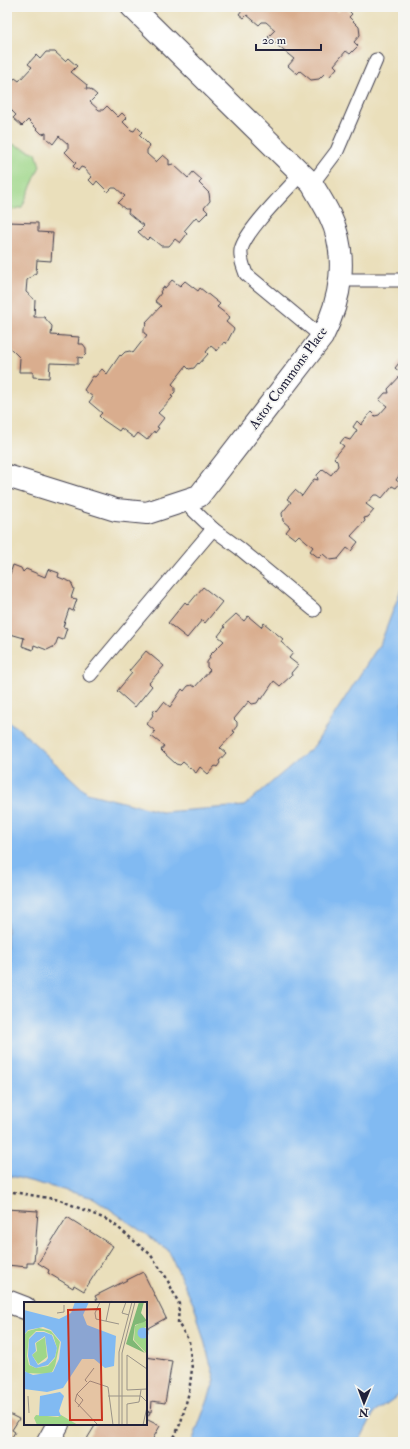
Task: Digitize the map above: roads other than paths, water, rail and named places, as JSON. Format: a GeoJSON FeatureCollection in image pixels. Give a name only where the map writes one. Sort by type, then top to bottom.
{"type":"FeatureCollection","features":[{"type":"Feature","properties":{"kind":"street","name":"Astor Commons Place"},"geometry":{"type":"LineString","coordinates":[[7,476],[116,510],[147,513],[199,496],[322,337],[332,316],[341,280],[340,247],[331,217],[307,179],[132,7]]}},
{"type":"Feature","properties":{"kind":"street"},"geometry":{"type":"LineString","coordinates":[[7,1302],[24,1308]]}},
{"type":"Feature","properties":{"kind":"street"},"geometry":{"type":"LineString","coordinates":[[48,1442],[57,1425]]}},
{"type":"Feature","properties":{"kind":"lane"},"geometry":{"type":"LineString","coordinates":[[322,337],[246,274],[242,264],[241,251],[246,237],[337,152],[376,60]]}},
{"type":"Feature","properties":{"kind":"lane"},"geometry":{"type":"LineString","coordinates":[[341,280],[403,280]]}},
{"type":"Feature","properties":{"kind":"lane"},"geometry":{"type":"LineString","coordinates":[[184,501],[213,529],[239,548],[314,610]]}},
{"type":"Feature","properties":{"kind":"lane"},"geometry":{"type":"LineString","coordinates":[[90,675],[213,529]]}},
{"type":"Feature","properties":{"kind":"water"},"geometry":{"type":"Polygon","coordinates":[[[403,584],[403,1392],[374,1413],[359,1442],[192,1442],[215,1380],[195,1308],[168,1250],[94,1198],[7,1175],[7,721],[17,727],[87,793],[162,812],[244,806],[314,746],[381,642],[403,584]]]}}]}
